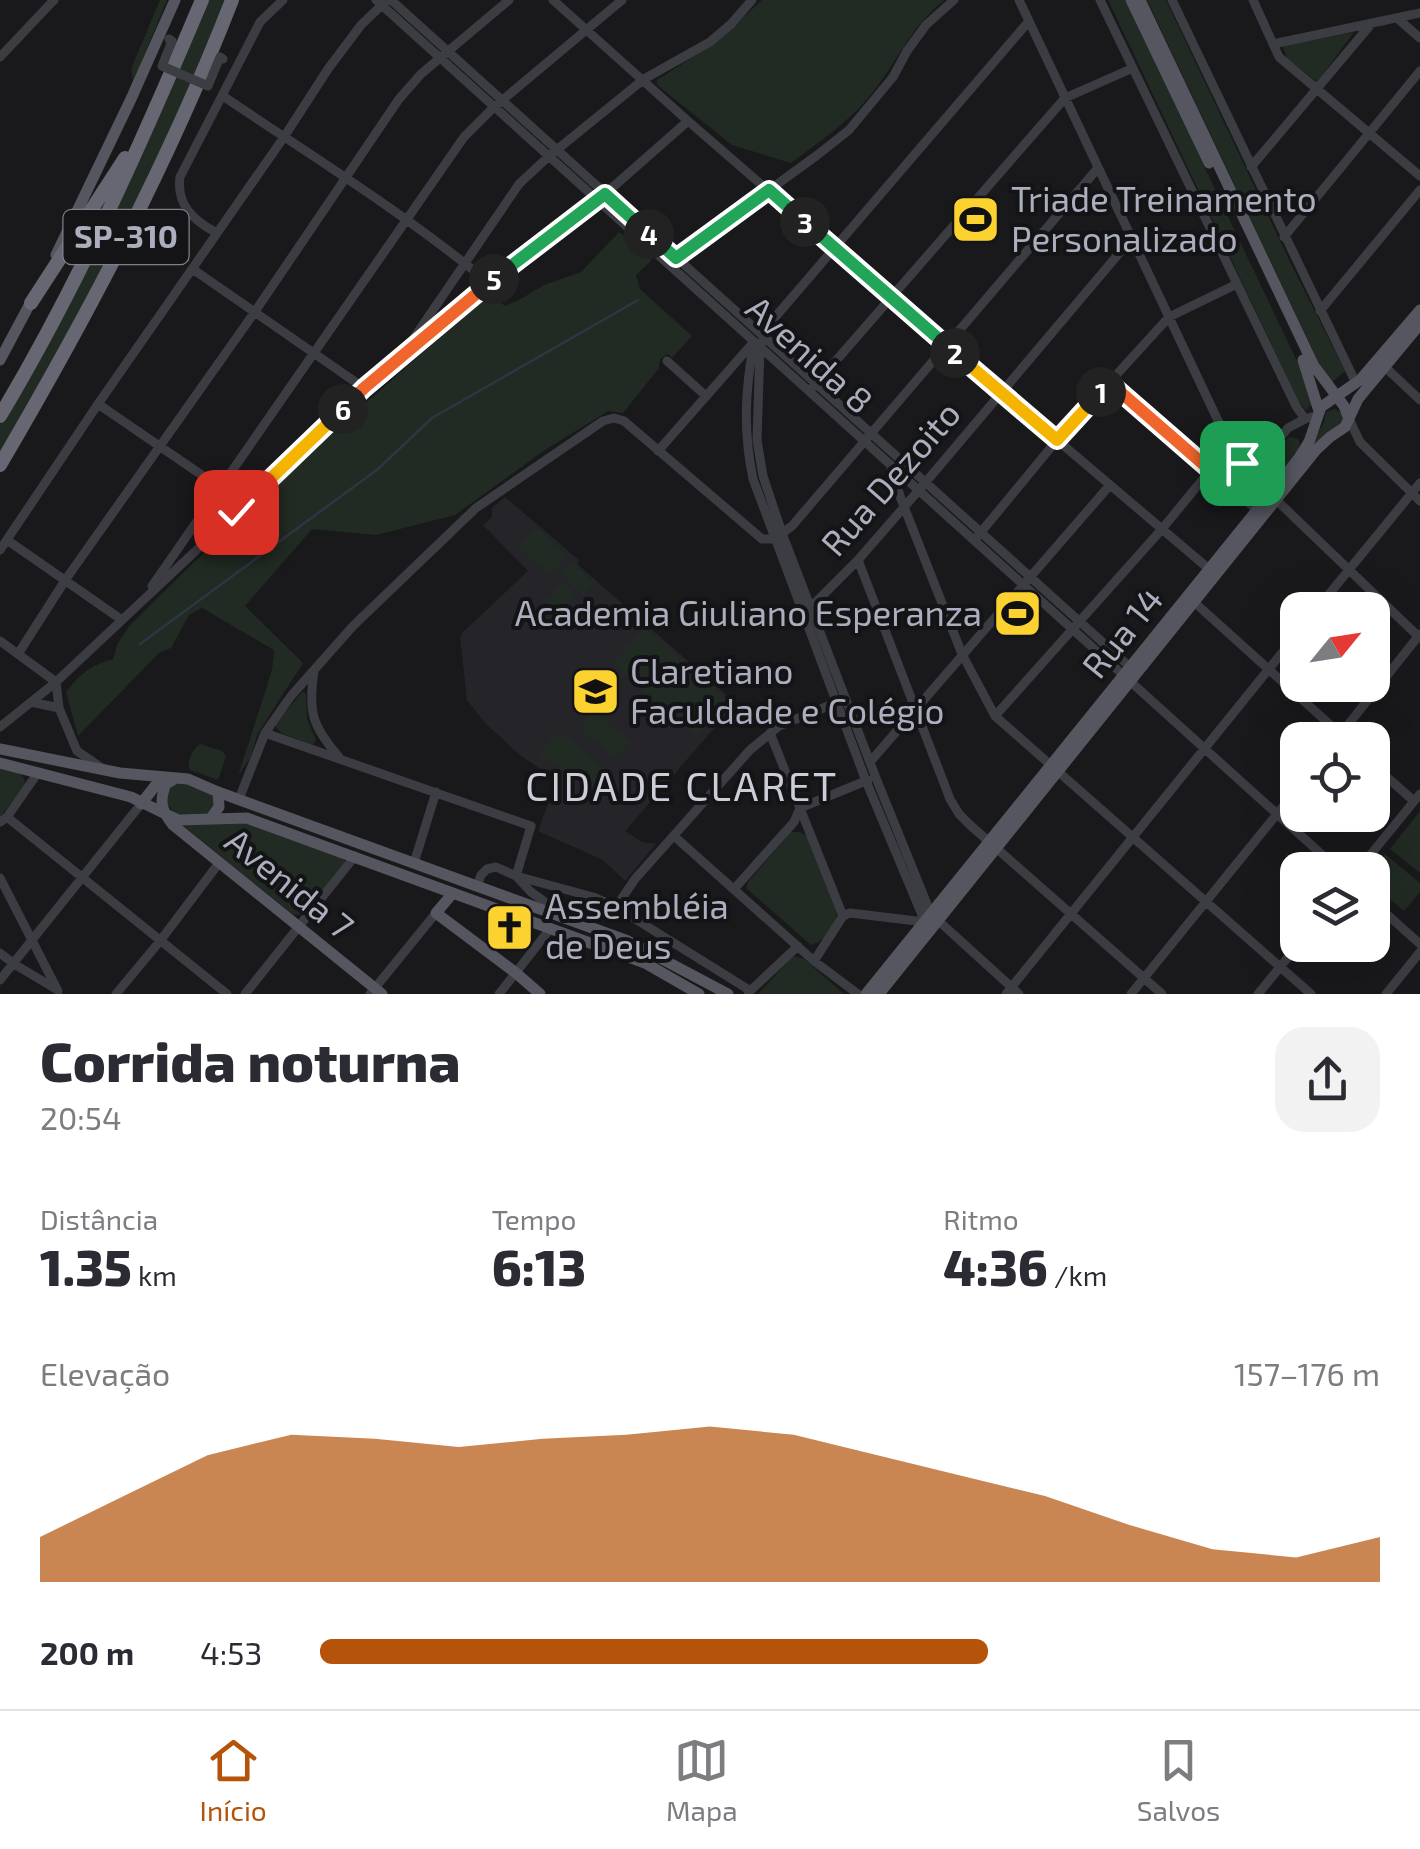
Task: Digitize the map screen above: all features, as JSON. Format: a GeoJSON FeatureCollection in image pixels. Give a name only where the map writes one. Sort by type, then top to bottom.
{"type":"FeatureCollection","features":[{"type":"Feature","properties":{"kind":"highway","name":"SP-310"},"geometry":{"type":"LineString","coordinates":[[0,416],[66,297],[202,0]]}},
{"type":"Feature","properties":{"kind":"highway","name":"SP-310"},"geometry":{"type":"LineString","coordinates":[[0,464],[124,241],[232,0]]}},
{"type":"Feature","properties":{"kind":"highway"},"geometry":{"type":"LineString","coordinates":[[30,303],[88,217],[163,92]]}},
{"type":"Feature","properties":{"kind":"main road"},"geometry":{"type":"LineString","coordinates":[[0,360],[100,164],[175,0]]}},
{"type":"Feature","properties":{"kind":"main road"},"geometry":{"type":"LineString","coordinates":[[1131,0],[1310,368],[1344,406],[1348,419]]}},
{"type":"Feature","properties":{"kind":"main road"},"geometry":{"type":"LineString","coordinates":[[1140,0],[1310,368],[1314,415]]}},
{"type":"Feature","properties":{"kind":"main road","name":"Rua 14"},"geometry":{"type":"LineString","coordinates":[[1128,675],[1194,602],[1274,496],[1309,442],[1314,415],[1333,392],[1366,374],[1420,310]]}},
{"type":"Feature","properties":{"kind":"main road","name":"Rua 14"},"geometry":{"type":"LineString","coordinates":[[866,994],[992,846],[1257,510],[1330,436],[1345,427],[1358,400],[1420,324]]}},
{"type":"Feature","properties":{"kind":"main road"},"geometry":{"type":"LineString","coordinates":[[1333,392],[1353,377],[1366,374]]}},
{"type":"Feature","properties":{"kind":"main road"},"geometry":{"type":"LineString","coordinates":[[0,749],[104,770],[188,779],[628,941],[728,994]]}},
{"type":"Feature","properties":{"kind":"main road"},"geometry":{"type":"LineString","coordinates":[[0,763],[131,797],[178,820],[247,818],[645,963],[699,994]]}},
{"type":"Feature","properties":{"kind":"main road"},"geometry":{"type":"LineString","coordinates":[[141,804],[155,786],[176,778]]}},
{"type":"Feature","properties":{"kind":"main road"},"geometry":{"type":"LineString","coordinates":[[164,814],[162,794],[166,784],[176,778]]}},
{"type":"Feature","properties":{"kind":"main road"},"geometry":{"type":"LineString","coordinates":[[211,818],[219,807],[218,792]]}},
{"type":"Feature","properties":{"kind":"main road"},"geometry":{"type":"LineString","coordinates":[[211,818],[228,813],[240,799]]}},
{"type":"Feature","properties":{"kind":"main road","name":"Avenida 7"},"geometry":{"type":"LineString","coordinates":[[164,814],[172,825],[375,992]]}},
{"type":"Feature","properties":{"kind":"main road"},"geometry":{"type":"LineString","coordinates":[[335,850],[340,844],[338,835]]}},
{"type":"Feature","properties":{"kind":"main road"},"geometry":{"type":"LineString","coordinates":[[381,867],[380,858],[388,853]]}},
{"type":"Feature","properties":{"kind":"main road"},"geometry":{"type":"LineString","coordinates":[[453,877],[453,893],[436,913],[540,994]]}},
{"type":"Feature","properties":{"kind":"main road","name":"Rua 14"},"geometry":{"type":"LineString","coordinates":[[879,994],[931,919]]}},
{"type":"Feature","properties":{"kind":"street"},"geometry":{"type":"LineString","coordinates":[[0,57],[54,0]]}},
{"type":"Feature","properties":{"kind":"street"},"geometry":{"type":"LineString","coordinates":[[217,233],[200,224],[183,205],[178,189],[180,177],[260,22],[283,0]]}},
{"type":"Feature","properties":{"kind":"street"},"geometry":{"type":"LineString","coordinates":[[18,654],[399,99],[420,74],[508,0]]}},
{"type":"Feature","properties":{"kind":"street"},"geometry":{"type":"LineString","coordinates":[[553,0],[1002,394],[1209,569]]}},
{"type":"Feature","properties":{"kind":"street"},"geometry":{"type":"LineString","coordinates":[[142,600],[464,137],[622,0]]}},
{"type":"Feature","properties":{"kind":"street"},"geometry":{"type":"LineString","coordinates":[[672,261],[849,130],[893,77],[926,25],[954,0]]}},
{"type":"Feature","properties":{"kind":"street"},"geometry":{"type":"LineString","coordinates":[[1019,0],[1230,446],[1274,496],[1419,636],[1353,722]]}},
{"type":"Feature","properties":{"kind":"street"},"geometry":{"type":"LineString","coordinates":[[1100,0],[1296,406],[1314,415]]}},
{"type":"Feature","properties":{"kind":"street"},"geometry":{"type":"LineString","coordinates":[[1172,0],[1353,377]]}},
{"type":"Feature","properties":{"kind":"street"},"geometry":{"type":"LineString","coordinates":[[1253,0],[1279,57],[1420,176]]}},
{"type":"Feature","properties":{"kind":"street"},"geometry":{"type":"LineString","coordinates":[[0,550],[350,39],[384,1],[552,154]]}},
{"type":"Feature","properties":{"kind":"street"},"geometry":{"type":"LineString","coordinates":[[401,357],[519,184],[644,79],[710,42],[748,1]]}},
{"type":"Feature","properties":{"kind":"street"},"geometry":{"type":"LineString","coordinates":[[1273,44],[1420,13]]}},
{"type":"Feature","properties":{"kind":"street"},"geometry":{"type":"LineString","coordinates":[[1397,18],[1420,38]]}},
{"type":"Feature","properties":{"kind":"street"},"geometry":{"type":"LineString","coordinates":[[658,451],[761,337],[1028,21]]}},
{"type":"Feature","properties":{"kind":"street"},"geometry":{"type":"LineString","coordinates":[[1251,167],[1372,23]]}},
{"type":"Feature","properties":{"kind":"street"},"geometry":{"type":"LineString","coordinates":[[169,39],[172,40],[162,66],[208,86],[220,57],[223,59]]}},
{"type":"Feature","properties":{"kind":"street"},"geometry":{"type":"LineString","coordinates":[[812,388],[1065,98],[1133,68]]}},
{"type":"Feature","properties":{"kind":"street"},"geometry":{"type":"LineString","coordinates":[[1284,237],[1420,71]]}},
{"type":"Feature","properties":{"kind":"street"},"geometry":{"type":"LineString","coordinates":[[223,96],[346,178],[489,283]]}},
{"type":"Feature","properties":{"kind":"street"},"geometry":{"type":"LineString","coordinates":[[0,727],[56,682],[364,388],[489,283],[601,197],[688,121]]}},
{"type":"Feature","properties":{"kind":"street","name":"Avenida 8"},"geometry":{"type":"LineString","coordinates":[[552,154],[761,337],[869,438],[890,465],[922,486],[934,504],[977,536],[1128,675]]}},
{"type":"Feature","properties":{"kind":"street"},"geometry":{"type":"LineString","coordinates":[[240,799],[265,733],[291,696],[353,626],[476,508],[603,421],[621,420],[762,539],[778,536],[792,526],[1098,168]]}},
{"type":"Feature","properties":{"kind":"street"},"geometry":{"type":"LineString","coordinates":[[1320,311],[1420,190]]}},
{"type":"Feature","properties":{"kind":"street","name":"Rua Dezoito"},"geometry":{"type":"LineString","coordinates":[[808,616],[894,518],[908,514],[922,486],[1132,238]]}},
{"type":"Feature","properties":{"kind":"street"},"geometry":{"type":"LineString","coordinates":[[194,270],[364,388]]}},
{"type":"Feature","properties":{"kind":"street"},"geometry":{"type":"LineString","coordinates":[[869,438],[977,536],[1057,440],[1169,318],[1237,284]]}},
{"type":"Feature","properties":{"kind":"street"},"geometry":{"type":"LineString","coordinates":[[761,337],[753,373],[763,476],[778,536],[808,616],[871,780],[931,919],[1012,992],[1280,654]]}},
{"type":"Feature","properties":{"kind":"street"},"geometry":{"type":"LineString","coordinates":[[667,361],[706,396]]}},
{"type":"Feature","properties":{"kind":"street"},"geometry":{"type":"LineString","coordinates":[[1385,367],[1420,400]]}},
{"type":"Feature","properties":{"kind":"street"},"geometry":{"type":"LineString","coordinates":[[722,378],[753,373]]}},
{"type":"Feature","properties":{"kind":"street"},"geometry":{"type":"LineString","coordinates":[[1110,383],[1257,510]]}},
{"type":"Feature","properties":{"kind":"street"},"geometry":{"type":"LineString","coordinates":[[98,404],[244,504]]}},
{"type":"Feature","properties":{"kind":"street"},"geometry":{"type":"LineString","coordinates":[[1251,472],[1288,428],[1314,415]]}},
{"type":"Feature","properties":{"kind":"street"},"geometry":{"type":"LineString","coordinates":[[1348,419],[1360,442],[1416,497]]}},
{"type":"Feature","properties":{"kind":"street"},"geometry":{"type":"LineString","coordinates":[[995,716],[1162,529],[1230,446]]}},
{"type":"Feature","properties":{"kind":"street"},"geometry":{"type":"LineString","coordinates":[[890,465],[962,654],[995,716],[1311,994]]}},
{"type":"Feature","properties":{"kind":"street"},"geometry":{"type":"LineString","coordinates":[[1330,592],[1416,497],[1420,483]]}},
{"type":"Feature","properties":{"kind":"street"},"geometry":{"type":"LineString","coordinates":[[870,762],[1110,484]]}},
{"type":"Feature","properties":{"kind":"street"},"geometry":{"type":"LineString","coordinates":[[908,514],[924,503],[934,504]]}},
{"type":"Feature","properties":{"kind":"street"},"geometry":{"type":"LineString","coordinates":[[7,540],[122,620]]}},
{"type":"Feature","properties":{"kind":"street"},"geometry":{"type":"LineString","coordinates":[[858,560],[959,814],[1162,994]]}},
{"type":"Feature","properties":{"kind":"street"},"geometry":{"type":"LineString","coordinates":[[1194,602],[1324,722]]}},
{"type":"Feature","properties":{"kind":"street"},"geometry":{"type":"LineString","coordinates":[[0,641],[56,682],[59,708],[77,751],[104,770]]}},
{"type":"Feature","properties":{"kind":"street"},"geometry":{"type":"LineString","coordinates":[[314,670],[313,716],[319,734],[340,759]]}},
{"type":"Feature","properties":{"kind":"street"},"geometry":{"type":"LineString","coordinates":[[1128,675],[1319,852]]}},
{"type":"Feature","properties":{"kind":"street"},"geometry":{"type":"LineString","coordinates":[[616,907],[635,879],[750,750],[779,726],[841,701]]}},
{"type":"Feature","properties":{"kind":"street"},"geometry":{"type":"LineString","coordinates":[[841,701],[870,762],[871,780]]}},
{"type":"Feature","properties":{"kind":"street"},"geometry":{"type":"LineString","coordinates":[[31,702],[59,708]]}},
{"type":"Feature","properties":{"kind":"street"},"geometry":{"type":"LineString","coordinates":[[770,732],[843,916]]}},
{"type":"Feature","properties":{"kind":"street"},"geometry":{"type":"LineString","coordinates":[[265,733],[531,826],[516,876]]}},
{"type":"Feature","properties":{"kind":"street"},"geometry":{"type":"LineString","coordinates":[[37,774],[4,820],[83,878],[226,994]]}},
{"type":"Feature","properties":{"kind":"street"},"geometry":{"type":"LineString","coordinates":[[1373,852],[1417,798],[1390,778]]}},
{"type":"Feature","properties":{"kind":"street"},"geometry":{"type":"LineString","coordinates":[[734,888],[794,822],[800,808],[871,780]]}},
{"type":"Feature","properties":{"kind":"street"},"geometry":{"type":"LineString","coordinates":[[414,862],[436,792]]}},
{"type":"Feature","properties":{"kind":"street"},"geometry":{"type":"LineString","coordinates":[[0,980],[141,804]]}},
{"type":"Feature","properties":{"kind":"street"},"geometry":{"type":"LineString","coordinates":[[1131,994],[1280,810]]}},
{"type":"Feature","properties":{"kind":"street"},"geometry":{"type":"LineString","coordinates":[[674,836],[814,961],[858,994]]}},
{"type":"Feature","properties":{"kind":"street"},"geometry":{"type":"LineString","coordinates":[[245,994],[355,858],[360,843]]}},
{"type":"Feature","properties":{"kind":"street"},"geometry":{"type":"LineString","coordinates":[[116,994],[219,862]]}},
{"type":"Feature","properties":{"kind":"street"},"geometry":{"type":"LineString","coordinates":[[477,886],[487,869],[496,868],[593,897],[616,907],[749,993],[798,946]]}},
{"type":"Feature","properties":{"kind":"street"},"geometry":{"type":"LineString","coordinates":[[516,876],[549,906],[575,922]]}},
{"type":"Feature","properties":{"kind":"street"},"geometry":{"type":"LineString","coordinates":[[0,878],[60,992]]}},
{"type":"Feature","properties":{"kind":"street"},"geometry":{"type":"LineString","coordinates":[[375,992],[436,913]]}},
{"type":"Feature","properties":{"kind":"street"},"geometry":{"type":"LineString","coordinates":[[814,961],[843,916],[850,913],[931,919]]}},
{"type":"Feature","properties":{"kind":"street"},"geometry":{"type":"LineString","coordinates":[[1390,916],[1420,944]]}},
{"type":"Feature","properties":{"kind":"street"},"geometry":{"type":"LineString","coordinates":[[499,994],[550,929]]}},
{"type":"Feature","properties":{"kind":"street"},"geometry":{"type":"LineString","coordinates":[[1386,994],[1420,952]]}},
{"type":"Feature","properties":{"kind":"street"},"geometry":{"type":"LineString","coordinates":[[0,953],[60,992]]}},
{"type":"Feature","properties":{"kind":"street"},"geometry":{"type":"LineString","coordinates":[[1258,994],[1284,962]]}},
{"type":"Feature","properties":{"kind":"shaded area"},"geometry":{"type":"Polygon","coordinates":[[[160,0],[167,0],[133,82],[131,69],[160,0]]]}},
{"type":"Feature","properties":{"kind":"shaded area"},"geometry":{"type":"Polygon","coordinates":[[[206,0],[227,0],[202,62],[132,213],[0,457],[0,425],[206,0]]]}},
{"type":"Feature","properties":{"kind":"shaded area"},"geometry":{"type":"Polygon","coordinates":[[[762,0],[945,0],[922,22],[859,107],[791,163],[732,145],[657,85],[657,80],[718,41],[762,0]]]}},
{"type":"Feature","properties":{"kind":"shaded area"},"geometry":{"type":"Polygon","coordinates":[[[1108,0],[1125,0],[1304,376],[1312,404],[1306,410],[1299,402],[1108,0]]]}},
{"type":"Feature","properties":{"kind":"shaded area"},"geometry":{"type":"Polygon","coordinates":[[[1147,0],[1166,0],[1345,371],[1332,382],[1318,361],[1147,0]]]}},
{"type":"Feature","properties":{"kind":"shaded area"},"geometry":{"type":"Polygon","coordinates":[[[1354,32],[1317,82],[1287,58],[1283,46],[1354,32]]]}},
{"type":"Feature","properties":{"kind":"shaded area"},"geometry":{"type":"Polygon","coordinates":[[[619,232],[652,258],[636,275],[640,289],[692,336],[672,358],[668,354],[660,359],[659,368],[623,413],[608,411],[545,450],[455,515],[376,535],[312,529],[245,606],[303,663],[258,733],[250,758],[238,776],[272,670],[274,650],[202,608],[189,615],[171,648],[159,653],[78,736],[66,692],[86,671],[113,659],[130,625],[262,498],[490,295],[505,306],[544,285],[581,272],[619,232]]]}},
{"type":"Feature","properties":{"kind":"shaded area"},"geometry":{"type":"Polygon","coordinates":[[[1335,409],[1343,414],[1340,426],[1307,453],[1326,412],[1335,409]]]}},
{"type":"Feature","properties":{"kind":"shaded area"},"geometry":{"type":"Polygon","coordinates":[[[1290,437],[1300,443],[1296,454],[1269,485],[1255,474],[1290,437]]]}},
{"type":"Feature","properties":{"kind":"shaded area"},"geometry":{"type":"Polygon","coordinates":[[[1230,458],[1267,493],[1257,505],[1217,471],[1230,458]]]}},
{"type":"Feature","properties":{"kind":"shaded area","name":"Claretiano Faculdade e Colégio"},"geometry":{"type":"Polygon","coordinates":[[[505,497],[736,703],[625,831],[642,842],[656,844],[625,881],[603,860],[538,831],[557,780],[521,756],[484,722],[467,700],[460,637],[528,571],[483,525],[492,517],[492,508],[505,497]]]}},
{"type":"Feature","properties":{"kind":"shaded area"},"geometry":{"type":"Polygon","coordinates":[[[536,527],[568,556],[550,576],[518,548],[536,527]]]}},
{"type":"Feature","properties":{"kind":"shaded area"},"geometry":{"type":"Polygon","coordinates":[[[571,563],[594,583],[584,595],[561,575],[571,563]]]}},
{"type":"Feature","properties":{"kind":"shaded area"},"geometry":{"type":"Polygon","coordinates":[[[563,582],[577,594],[558,614],[545,601],[563,582]]]}},
{"type":"Feature","properties":{"kind":"shaded area"},"geometry":{"type":"Polygon","coordinates":[[[645,627],[728,700],[695,737],[613,663],[645,627]]]}},
{"type":"Feature","properties":{"kind":"shaded area"},"geometry":{"type":"Polygon","coordinates":[[[303,691],[307,719],[316,740],[313,745],[281,733],[276,727],[303,691]]]}},
{"type":"Feature","properties":{"kind":"shaded area"},"geometry":{"type":"Polygon","coordinates":[[[583,696],[597,707],[594,711],[630,742],[615,759],[579,729],[588,717],[575,705],[583,696]]]}},
{"type":"Feature","properties":{"kind":"shaded area"},"geometry":{"type":"Polygon","coordinates":[[[562,733],[607,770],[614,782],[612,787],[590,787],[540,757],[539,752],[554,735],[562,733]]]}},
{"type":"Feature","properties":{"kind":"shaded area"},"geometry":{"type":"Polygon","coordinates":[[[200,744],[226,756],[218,780],[190,770],[191,756],[200,744]]]}},
{"type":"Feature","properties":{"kind":"shaded area"},"geometry":{"type":"Polygon","coordinates":[[[0,768],[19,773],[25,785],[0,817],[0,768]]]}},
{"type":"Feature","properties":{"kind":"shaded area"},"geometry":{"type":"Polygon","coordinates":[[[182,781],[213,793],[217,800],[209,814],[176,814],[167,804],[170,790],[182,781]]]}},
{"type":"Feature","properties":{"kind":"shaded area"},"geometry":{"type":"Polygon","coordinates":[[[1420,811],[1420,873],[1390,849],[1420,811]]]}},
{"type":"Feature","properties":{"kind":"shaded area"},"geometry":{"type":"Polygon","coordinates":[[[248,820],[345,857],[305,912],[292,914],[184,826],[185,822],[248,820]]]}},
{"type":"Feature","properties":{"kind":"shaded area"},"geometry":{"type":"Polygon","coordinates":[[[791,832],[807,836],[837,913],[828,933],[811,945],[746,888],[791,832]]]}},
{"type":"Feature","properties":{"kind":"shaded area"},"geometry":{"type":"Polygon","coordinates":[[[1390,858],[1420,883],[1420,892],[1404,911],[1390,900],[1390,858]]]}},
{"type":"Feature","properties":{"kind":"shaded area"},"geometry":{"type":"Polygon","coordinates":[[[793,956],[804,959],[844,994],[758,994],[793,956]]]}},
{"type":"Feature","properties":{"kind":"waterway"},"geometry":{"type":"LineString","coordinates":[[140,644],[378,469],[432,418],[638,300]]}},
{"type":"Feature","properties":{"kind":"place","name":"Triade Treinamento Personalizado"},"geometry":{"type":"Point","coordinates":[976,220]}},
{"type":"Feature","properties":{"kind":"place","name":"Academia Giuliano Esperanza"},"geometry":{"type":"Point","coordinates":[1017,614]}},
{"type":"Feature","properties":{"kind":"place","name":"Claretiano Faculdade e Colégio"},"geometry":{"type":"Point","coordinates":[595,692]}},
{"type":"Feature","properties":{"kind":"place","name":"Assembléia de Deus"},"geometry":{"type":"Point","coordinates":[510,927]}},
{"type":"Feature","properties":{"kind":"district","name":"CIDADE CLARET"},"geometry":{"type":"Point","coordinates":[682,787]}},
{"type":"Feature","properties":{"kind":"route"},"geometry":{"type":"LineString","coordinates":[[236,512],[364,388],[489,283],[605,194],[676,258],[769,190],[1057,440],[1110,383],[1210,470],[1230,446],[1242,463]]}}]}
